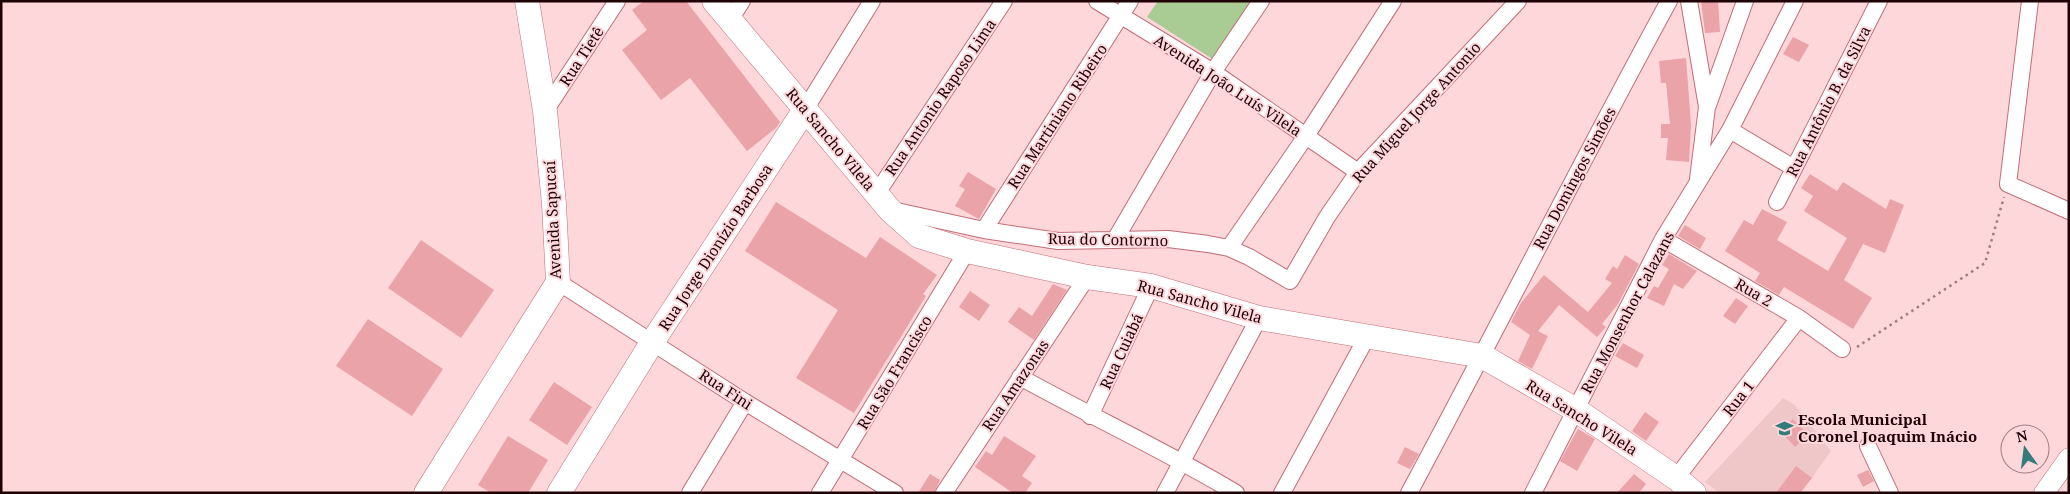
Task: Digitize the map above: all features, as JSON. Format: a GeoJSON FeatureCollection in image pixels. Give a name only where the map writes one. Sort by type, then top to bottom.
{"type":"FeatureCollection","features":[{"type":"Feature","properties":{"kind":"main road","name":"Avenida Sapucaí"},"geometry":{"type":"LineString","coordinates":[[426,493],[558,282],[554,204],[544,110],[527,1]]}},
{"type":"Feature","properties":{"kind":"main road","name":"Rua Sancho Vilela"},"geometry":{"type":"LineString","coordinates":[[714,1],[736,11],[806,108],[883,201],[919,236],[967,252],[1087,277],[1151,286],[1259,318],[1482,356],[1576,410],[1676,478],[1694,493]]}},
{"type":"Feature","properties":{"kind":"main road","name":"Rua Jorge Dionízio Barbosa"},"geometry":{"type":"LineString","coordinates":[[559,493],[653,341],[806,108]]}},
{"type":"Feature","properties":{"kind":"street","name":"Rua Tietê"},"geometry":{"type":"LineString","coordinates":[[544,110],[617,1]]}},
{"type":"Feature","properties":{"kind":"street","name":"Rua Jorge Dionízio Barbosa"},"geometry":{"type":"LineString","coordinates":[[806,108],[872,1]]}},
{"type":"Feature","properties":{"kind":"street","name":"Rua Antonio Raposo Lima"},"geometry":{"type":"LineString","coordinates":[[883,201],[1004,1]]}},
{"type":"Feature","properties":{"kind":"street","name":"Avenida João Luís Vilela"},"geometry":{"type":"LineString","coordinates":[[1096,1],[1213,72],[1358,172]]}},
{"type":"Feature","properties":{"kind":"street","name":"Rua Martiniano Ribeiro"},"geometry":{"type":"LineString","coordinates":[[984,230],[1130,1]]}},
{"type":"Feature","properties":{"kind":"street"},"geometry":{"type":"LineString","coordinates":[[1116,238],[1213,72],[1261,1]]}},
{"type":"Feature","properties":{"kind":"street"},"geometry":{"type":"LineString","coordinates":[[1229,248],[1306,136],[1393,1]]}},
{"type":"Feature","properties":{"kind":"street","name":"Rua Miguel Jorge Antonio"},"geometry":{"type":"LineString","coordinates":[[1290,281],[1327,217],[1358,172],[1518,1]]}},
{"type":"Feature","properties":{"kind":"street","name":"Rua Domingos Simões"},"geometry":{"type":"LineString","coordinates":[[1410,493],[1529,262],[1669,1]]}},
{"type":"Feature","properties":{"kind":"street"},"geometry":{"type":"LineString","coordinates":[[1690,1],[1707,107]]}},
{"type":"Feature","properties":{"kind":"street"},"geometry":{"type":"LineString","coordinates":[[1698,187],[1707,107],[1746,1]]}},
{"type":"Feature","properties":{"kind":"street"},"geometry":{"type":"LineString","coordinates":[[1698,187],[1730,130],[1795,1]]}},
{"type":"Feature","properties":{"kind":"street","name":"Rua Antônio B. da Silva"},"geometry":{"type":"LineString","coordinates":[[1777,202],[1880,1]]}},
{"type":"Feature","properties":{"kind":"street"},"geometry":{"type":"LineString","coordinates":[[2030,1],[2008,184],[2069,211]]}},
{"type":"Feature","properties":{"kind":"street"},"geometry":{"type":"LineString","coordinates":[[1730,130],[1794,168]]}},
{"type":"Feature","properties":{"kind":"street","name":"Rua Monsenhor Calazans"},"geometry":{"type":"LineString","coordinates":[[1533,493],[1663,240],[1698,187]]}},
{"type":"Feature","properties":{"kind":"street","name":"Rua do Contorno"},"geometry":{"type":"LineString","coordinates":[[883,201],[984,230],[1058,241],[1116,238],[1168,239],[1229,248],[1290,281]]}},
{"type":"Feature","properties":{"kind":"street","name":"Rua 2"},"geometry":{"type":"LineString","coordinates":[[1663,240],[1799,318],[1842,349]]}},
{"type":"Feature","properties":{"kind":"street","name":"Rua São Francisco"},"geometry":{"type":"LineString","coordinates":[[820,493],[842,460],[967,252]]}},
{"type":"Feature","properties":{"kind":"street","name":"Rua Amazonas"},"geometry":{"type":"LineString","coordinates":[[944,493],[1087,277]]}},
{"type":"Feature","properties":{"kind":"street","name":"Rua Fini"},"geometry":{"type":"LineString","coordinates":[[558,282],[653,341],[745,402],[895,493]]}},
{"type":"Feature","properties":{"kind":"street","name":"Rua Cuiabá"},"geometry":{"type":"LineString","coordinates":[[1090,416],[1151,286]]}},
{"type":"Feature","properties":{"kind":"street"},"geometry":{"type":"LineString","coordinates":[[1165,493],[1259,318]]}},
{"type":"Feature","properties":{"kind":"street","name":"Rua 1"},"geometry":{"type":"LineString","coordinates":[[1676,478],[1799,318]]}},
{"type":"Feature","properties":{"kind":"street"},"geometry":{"type":"LineString","coordinates":[[1282,493],[1368,336]]}},
{"type":"Feature","properties":{"kind":"street"},"geometry":{"type":"LineString","coordinates":[[1020,377],[1090,416],[1182,461],[1236,493]]}},
{"type":"Feature","properties":{"kind":"street"},"geometry":{"type":"LineString","coordinates":[[690,493],[745,402]]}},
{"type":"Feature","properties":{"kind":"street"},"geometry":{"type":"LineString","coordinates":[[1868,446],[1890,493]]}},
{"type":"Feature","properties":{"kind":"street"},"geometry":{"type":"LineString","coordinates":[[2047,491],[2069,458]]}},
{"type":"Feature","properties":{"kind":"path"},"geometry":{"type":"LineString","coordinates":[[1842,349],[1859,346],[1985,263],[2008,184]]}},
{"type":"Feature","properties":{"kind":"shaded area","name":"Escola Municipal Coronel Joaquim Inácio"},"geometry":{"type":"Polygon","coordinates":[[[1783,398],[1795,405],[1831,451],[1801,493],[1719,493],[1705,482],[1783,398]]]}},
{"type":"Feature","properties":{"kind":"green space"},"geometry":{"type":"Polygon","coordinates":[[[1158,1],[1268,1],[1225,67],[1147,17],[1158,1]]]}},
{"type":"Feature","properties":{"kind":"building"},"geometry":{"type":"Polygon","coordinates":[[[644,1],[686,1],[780,122],[776,128],[747,151],[690,78],[661,100],[622,50],[647,30],[632,10],[644,1]]]}},
{"type":"Feature","properties":{"kind":"building"},"geometry":{"type":"Polygon","coordinates":[[[1701,1],[1718,1],[1720,32],[1705,33],[1701,1]]]}},
{"type":"Feature","properties":{"kind":"building"},"geometry":{"type":"Polygon","coordinates":[[[1793,37],[1809,45],[1799,62],[1783,54],[1793,37]]]}},
{"type":"Feature","properties":{"kind":"building"},"geometry":{"type":"Polygon","coordinates":[[[1686,58],[1691,125],[1689,162],[1666,160],[1668,138],[1661,138],[1661,124],[1670,124],[1666,83],[1661,83],[1659,61],[1686,58]]]}},
{"type":"Feature","properties":{"kind":"building"},"geometry":{"type":"Polygon","coordinates":[[[968,172],[996,189],[979,219],[955,206],[965,189],[959,186],[968,172]]]}},
{"type":"Feature","properties":{"kind":"building"},"geometry":{"type":"Polygon","coordinates":[[[1810,174],[1837,191],[1843,182],[1886,209],[1890,199],[1904,205],[1885,253],[1863,244],[1844,280],[1872,298],[1853,329],[1784,287],[1779,295],[1755,281],[1760,273],[1725,251],[1744,220],[1753,225],[1762,209],[1787,222],[1777,240],[1828,271],[1847,238],[1804,211],[1813,196],[1801,188],[1810,174]]]}},
{"type":"Feature","properties":{"kind":"building"},"geometry":{"type":"Polygon","coordinates":[[[776,202],[866,258],[880,237],[937,275],[923,294],[926,296],[854,413],[796,378],[838,310],[745,251],[776,202]]]}},
{"type":"Feature","properties":{"kind":"building"},"geometry":{"type":"Polygon","coordinates":[[[1685,225],[1706,238],[1700,249],[1678,236],[1685,225]]]}},
{"type":"Feature","properties":{"kind":"building"},"geometry":{"type":"Polygon","coordinates":[[[421,240],[494,290],[461,338],[388,288],[421,240]]]}},
{"type":"Feature","properties":{"kind":"building"},"geometry":{"type":"Polygon","coordinates":[[[1669,254],[1697,271],[1683,289],[1674,284],[1664,306],[1647,298],[1654,286],[1658,288],[1669,269],[1662,265],[1669,254]]]}},
{"type":"Feature","properties":{"kind":"building"},"geometry":{"type":"Polygon","coordinates":[[[1625,255],[1639,264],[1618,304],[1602,324],[1606,327],[1597,337],[1559,305],[1538,331],[1548,336],[1532,369],[1518,361],[1530,335],[1511,322],[1521,303],[1544,275],[1588,312],[1612,283],[1605,279],[1613,266],[1617,269],[1625,255]]]}},
{"type":"Feature","properties":{"kind":"building"},"geometry":{"type":"Polygon","coordinates":[[[1053,284],[1067,290],[1034,340],[1008,322],[1019,307],[1032,316],[1053,284]]]}},
{"type":"Feature","properties":{"kind":"building"},"geometry":{"type":"Polygon","coordinates":[[[970,291],[990,305],[979,321],[959,307],[970,291]]]}},
{"type":"Feature","properties":{"kind":"building"},"geometry":{"type":"Polygon","coordinates":[[[1736,298],[1748,306],[1735,324],[1723,316],[1736,298]]]}},
{"type":"Feature","properties":{"kind":"building"},"geometry":{"type":"Polygon","coordinates":[[[368,319],[443,369],[412,416],[336,366],[368,319]]]}},
{"type":"Feature","properties":{"kind":"building"},"geometry":{"type":"Polygon","coordinates":[[[1623,343],[1644,355],[1637,368],[1615,356],[1623,343]]]}},
{"type":"Feature","properties":{"kind":"building"},"geometry":{"type":"Polygon","coordinates":[[[554,382],[592,407],[567,445],[529,420],[554,382]]]}},
{"type":"Feature","properties":{"kind":"building"},"geometry":{"type":"Polygon","coordinates":[[[1645,412],[1659,422],[1646,441],[1632,431],[1645,412]]]}},
{"type":"Feature","properties":{"kind":"building"},"geometry":{"type":"Polygon","coordinates":[[[1793,419],[1808,435],[1795,447],[1780,431],[1793,419]]]}},
{"type":"Feature","properties":{"kind":"building"},"geometry":{"type":"Polygon","coordinates":[[[1578,429],[1595,439],[1577,471],[1560,461],[1578,429]]]}},
{"type":"Feature","properties":{"kind":"building"},"geometry":{"type":"Polygon","coordinates":[[[508,436],[548,460],[528,493],[491,493],[478,485],[508,436]]]}},
{"type":"Feature","properties":{"kind":"building"},"geometry":{"type":"Polygon","coordinates":[[[1004,436],[1036,456],[1022,476],[1032,483],[1025,493],[1013,493],[975,467],[986,451],[992,455],[1004,436]]]}},
{"type":"Feature","properties":{"kind":"building"},"geometry":{"type":"Polygon","coordinates":[[[1405,447],[1419,454],[1410,469],[1397,463],[1405,447]]]}},
{"type":"Feature","properties":{"kind":"building"},"geometry":{"type":"Polygon","coordinates":[[[1796,466],[1812,478],[1800,493],[1776,493],[1796,466]]]}},
{"type":"Feature","properties":{"kind":"building"},"geometry":{"type":"Polygon","coordinates":[[[1868,470],[1874,481],[1863,487],[1857,475],[1868,470]]]}},
{"type":"Feature","properties":{"kind":"building"},"geometry":{"type":"Polygon","coordinates":[[[930,474],[940,480],[934,493],[918,493],[930,474]]]}},
{"type":"Feature","properties":{"kind":"building"},"geometry":{"type":"Polygon","coordinates":[[[1634,474],[1646,484],[1639,493],[1617,493],[1634,474]]]}},
{"type":"Feature","properties":{"kind":"place","name":"Escola Municipal Coronel Joaquim Inácio"},"geometry":{"type":"Point","coordinates":[1784,428]}}]}
